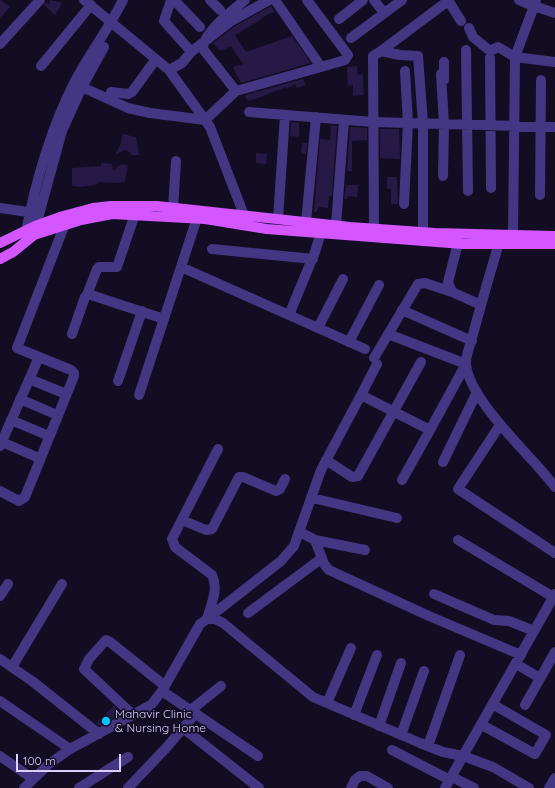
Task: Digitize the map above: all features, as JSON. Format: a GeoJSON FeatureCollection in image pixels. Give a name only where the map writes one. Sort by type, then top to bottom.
{"type":"FeatureCollection","features":[{"type":"Feature","properties":{"kind":"main road"},"geometry":{"type":"LineString","coordinates":[[0,243],[92,208],[111,206],[157,206],[173,209],[336,225],[555,244]]}},
{"type":"Feature","properties":{"kind":"main road"},"geometry":{"type":"LineString","coordinates":[[0,259],[13,252],[24,243],[32,230],[65,224],[94,216],[112,214],[198,218],[267,229],[458,243],[500,239],[513,234],[555,236]]}},
{"type":"Feature","properties":{"kind":"street"},"geometry":{"type":"LineString","coordinates":[[0,44],[40,0]]}},
{"type":"Feature","properties":{"kind":"street"},"geometry":{"type":"LineString","coordinates":[[32,230],[62,131],[82,87],[114,24],[123,0]]}},
{"type":"Feature","properties":{"kind":"street"},"geometry":{"type":"LineString","coordinates":[[32,230],[28,212],[54,129],[75,81],[130,0]]}},
{"type":"Feature","properties":{"kind":"street"},"geometry":{"type":"LineString","coordinates":[[171,0],[164,21],[187,47]]}},
{"type":"Feature","properties":{"kind":"street"},"geometry":{"type":"LineString","coordinates":[[174,0],[200,27]]}},
{"type":"Feature","properties":{"kind":"street"},"geometry":{"type":"LineString","coordinates":[[210,0],[220,10]]}},
{"type":"Feature","properties":{"kind":"street"},"geometry":{"type":"LineString","coordinates":[[236,91],[203,49],[204,42],[226,15],[246,0]]}},
{"type":"Feature","properties":{"kind":"street"},"geometry":{"type":"LineString","coordinates":[[169,70],[182,63],[191,52],[231,21],[269,0]]}},
{"type":"Feature","properties":{"kind":"street"},"geometry":{"type":"LineString","coordinates":[[275,0],[321,67]]}},
{"type":"Feature","properties":{"kind":"street"},"geometry":{"type":"LineString","coordinates":[[82,87],[128,108],[150,113],[204,120],[236,91],[346,60],[348,55],[307,0]]}},
{"type":"Feature","properties":{"kind":"street"},"geometry":{"type":"LineString","coordinates":[[339,19],[363,0]]}},
{"type":"Feature","properties":{"kind":"street"},"geometry":{"type":"LineString","coordinates":[[374,0],[384,14]]}},
{"type":"Feature","properties":{"kind":"street"},"geometry":{"type":"LineString","coordinates":[[351,38],[402,0]]}},
{"type":"Feature","properties":{"kind":"street"},"geometry":{"type":"LineString","coordinates":[[374,228],[373,56],[382,51],[448,0],[473,37],[490,51],[498,47],[515,57],[555,62]]}},
{"type":"Feature","properties":{"kind":"street"},"geometry":{"type":"LineString","coordinates":[[520,0],[535,3],[555,13]]}},
{"type":"Feature","properties":{"kind":"street"},"geometry":{"type":"LineString","coordinates":[[41,66],[87,3],[169,70],[210,127],[244,215]]}},
{"type":"Feature","properties":{"kind":"street"},"geometry":{"type":"LineString","coordinates":[[513,234],[515,57],[535,3]]}},
{"type":"Feature","properties":{"kind":"street"},"geometry":{"type":"LineString","coordinates":[[466,50],[468,191]]}},
{"type":"Feature","properties":{"kind":"street"},"geometry":{"type":"LineString","coordinates":[[382,51],[400,56],[418,56],[423,123],[423,232]]}},
{"type":"Feature","properties":{"kind":"street"},"geometry":{"type":"LineString","coordinates":[[490,58],[492,124],[491,188]]}},
{"type":"Feature","properties":{"kind":"street"},"geometry":{"type":"LineString","coordinates":[[111,92],[128,94],[132,92],[156,59]]}},
{"type":"Feature","properties":{"kind":"street"},"geometry":{"type":"LineString","coordinates":[[443,176],[445,124],[444,62]]}},
{"type":"Feature","properties":{"kind":"street"},"geometry":{"type":"LineString","coordinates":[[404,204],[408,123],[405,71]]}},
{"type":"Feature","properties":{"kind":"street"},"geometry":{"type":"LineString","coordinates":[[442,74],[445,124]]}},
{"type":"Feature","properties":{"kind":"street"},"geometry":{"type":"LineString","coordinates":[[540,195],[541,80]]}},
{"type":"Feature","properties":{"kind":"street"},"geometry":{"type":"LineString","coordinates":[[250,112],[373,122],[492,124],[555,127]]}},
{"type":"Feature","properties":{"kind":"street"},"geometry":{"type":"LineString","coordinates":[[278,219],[285,115]]}},
{"type":"Feature","properties":{"kind":"street"},"geometry":{"type":"LineString","coordinates":[[306,222],[316,117]]}},
{"type":"Feature","properties":{"kind":"street"},"geometry":{"type":"LineString","coordinates":[[336,225],[344,120]]}},
{"type":"Feature","properties":{"kind":"street"},"geometry":{"type":"LineString","coordinates":[[173,209],[176,161]]}},
{"type":"Feature","properties":{"kind":"street"},"geometry":{"type":"LineString","coordinates":[[0,208],[28,212]]}},
{"type":"Feature","properties":{"kind":"street"},"geometry":{"type":"LineString","coordinates":[[72,334],[97,269],[100,267],[115,268],[118,265],[135,214]]}},
{"type":"Feature","properties":{"kind":"street"},"geometry":{"type":"LineString","coordinates":[[139,396],[198,218]]}},
{"type":"Feature","properties":{"kind":"street"},"geometry":{"type":"LineString","coordinates":[[0,491],[19,501],[23,500],[74,373],[17,348],[65,224]]}},
{"type":"Feature","properties":{"kind":"street"},"geometry":{"type":"LineString","coordinates":[[289,315],[313,259],[321,232]]}},
{"type":"Feature","properties":{"kind":"street"},"geometry":{"type":"LineString","coordinates":[[402,480],[466,364],[500,239]]}},
{"type":"Feature","properties":{"kind":"street"},"geometry":{"type":"LineString","coordinates":[[452,292],[448,282],[458,243]]}},
{"type":"Feature","properties":{"kind":"street"},"geometry":{"type":"LineString","coordinates":[[212,249],[313,259]]}},
{"type":"Feature","properties":{"kind":"street"},"geometry":{"type":"LineString","coordinates":[[182,267],[365,349]]}},
{"type":"Feature","properties":{"kind":"street"},"geometry":{"type":"LineString","coordinates":[[318,328],[343,279]]}},
{"type":"Feature","properties":{"kind":"street"},"geometry":{"type":"LineString","coordinates":[[24,788],[49,764],[70,749],[151,705],[164,688],[197,628],[207,618],[281,561],[294,546],[326,460],[361,395],[388,334],[418,284],[425,283],[452,292],[481,305]]}},
{"type":"Feature","properties":{"kind":"street"},"geometry":{"type":"LineString","coordinates":[[349,342],[379,285]]}},
{"type":"Feature","properties":{"kind":"street"},"geometry":{"type":"LineString","coordinates":[[87,295],[91,294],[164,319]]}},
{"type":"Feature","properties":{"kind":"street"},"geometry":{"type":"LineString","coordinates":[[402,310],[472,342]]}},
{"type":"Feature","properties":{"kind":"street"},"geometry":{"type":"LineString","coordinates":[[118,381],[142,311]]}},
{"type":"Feature","properties":{"kind":"street"},"geometry":{"type":"LineString","coordinates":[[388,334],[466,364]]}},
{"type":"Feature","properties":{"kind":"street"},"geometry":{"type":"LineString","coordinates":[[39,357],[1,444],[39,458]]}},
{"type":"Feature","properties":{"kind":"street"},"geometry":{"type":"LineString","coordinates":[[326,460],[352,477],[357,478],[421,362]]}},
{"type":"Feature","properties":{"kind":"street"},"geometry":{"type":"LineString","coordinates":[[466,364],[471,381],[477,392],[500,425],[555,487]]}},
{"type":"Feature","properties":{"kind":"street"},"geometry":{"type":"LineString","coordinates":[[29,379],[66,394]]}},
{"type":"Feature","properties":{"kind":"street"},"geometry":{"type":"LineString","coordinates":[[443,462],[477,392]]}},
{"type":"Feature","properties":{"kind":"street"},"geometry":{"type":"LineString","coordinates":[[361,395],[430,430]]}},
{"type":"Feature","properties":{"kind":"street"},"geometry":{"type":"LineString","coordinates":[[20,400],[57,415]]}},
{"type":"Feature","properties":{"kind":"street"},"geometry":{"type":"LineString","coordinates":[[11,420],[49,436]]}},
{"type":"Feature","properties":{"kind":"street"},"geometry":{"type":"LineString","coordinates":[[500,425],[458,489],[555,553]]}},
{"type":"Feature","properties":{"kind":"street"},"geometry":{"type":"LineString","coordinates":[[207,618],[216,587],[215,580],[212,575],[175,547],[172,539],[218,449]]}},
{"type":"Feature","properties":{"kind":"street"},"geometry":{"type":"LineString","coordinates":[[182,520],[210,530],[239,477],[243,477],[276,491],[280,490],[286,479]]}},
{"type":"Feature","properties":{"kind":"street"},"geometry":{"type":"LineString","coordinates":[[312,498],[397,518]]}},
{"type":"Feature","properties":{"kind":"street"},"geometry":{"type":"LineString","coordinates":[[300,532],[315,540],[365,550]]}},
{"type":"Feature","properties":{"kind":"street"},"geometry":{"type":"LineString","coordinates":[[315,540],[324,564],[329,570],[429,616],[521,655]]}},
{"type":"Feature","properties":{"kind":"street"},"geometry":{"type":"LineString","coordinates":[[449,782],[494,705],[554,596],[458,540]]}},
{"type":"Feature","properties":{"kind":"street"},"geometry":{"type":"LineString","coordinates":[[248,613],[322,558]]}},
{"type":"Feature","properties":{"kind":"street"},"geometry":{"type":"LineString","coordinates":[[0,596],[8,584]]}},
{"type":"Feature","properties":{"kind":"street"},"geometry":{"type":"LineString","coordinates":[[12,667],[62,584]]}},
{"type":"Feature","properties":{"kind":"street"},"geometry":{"type":"LineString","coordinates":[[434,594],[494,620],[509,620],[534,631]]}},
{"type":"Feature","properties":{"kind":"street"},"geometry":{"type":"LineString","coordinates":[[207,618],[215,619],[223,623],[313,697],[428,746],[463,756],[492,767],[516,785],[529,788]]}},
{"type":"Feature","properties":{"kind":"street"},"geometry":{"type":"LineString","coordinates":[[134,715],[84,668],[106,640],[194,711],[258,756]]}},
{"type":"Feature","properties":{"kind":"street"},"geometry":{"type":"LineString","coordinates":[[327,703],[351,648]]}},
{"type":"Feature","properties":{"kind":"street"},"geometry":{"type":"LineString","coordinates":[[525,705],[555,652]]}},
{"type":"Feature","properties":{"kind":"street"},"geometry":{"type":"LineString","coordinates":[[428,746],[460,655]]}},
{"type":"Feature","properties":{"kind":"street"},"geometry":{"type":"LineString","coordinates":[[354,715],[377,656]]}},
{"type":"Feature","properties":{"kind":"street"},"geometry":{"type":"LineString","coordinates":[[0,659],[100,734]]}},
{"type":"Feature","properties":{"kind":"street"},"geometry":{"type":"LineString","coordinates":[[379,726],[400,663]]}},
{"type":"Feature","properties":{"kind":"street"},"geometry":{"type":"LineString","coordinates":[[516,664],[540,678]]}},
{"type":"Feature","properties":{"kind":"street"},"geometry":{"type":"LineString","coordinates":[[400,735],[424,671]]}},
{"type":"Feature","properties":{"kind":"street"},"geometry":{"type":"LineString","coordinates":[[128,788],[183,728],[194,711],[221,686]]}},
{"type":"Feature","properties":{"kind":"street"},"geometry":{"type":"LineString","coordinates":[[0,701],[70,749]]}},
{"type":"Feature","properties":{"kind":"street"},"geometry":{"type":"LineString","coordinates":[[482,725],[535,754],[546,735],[494,705]]}},
{"type":"Feature","properties":{"kind":"street"},"geometry":{"type":"LineString","coordinates":[[183,728],[259,788]]}},
{"type":"Feature","properties":{"kind":"street"},"geometry":{"type":"LineString","coordinates":[[392,750],[449,782],[474,788]]}},
{"type":"Feature","properties":{"kind":"street"},"geometry":{"type":"LineString","coordinates":[[0,756],[33,779]]}},
{"type":"Feature","properties":{"kind":"street"},"geometry":{"type":"LineString","coordinates":[[79,788],[128,757]]}},
{"type":"Feature","properties":{"kind":"street"},"geometry":{"type":"LineString","coordinates":[[351,788],[360,776],[367,776],[388,788]]}},
{"type":"Feature","properties":{"kind":"street"},"geometry":{"type":"LineString","coordinates":[[549,788],[555,778]]}},
{"type":"Feature","properties":{"kind":"building"},"geometry":{"type":"Polygon","coordinates":[[[0,0],[10,7],[0,18],[0,0]]]}},
{"type":"Feature","properties":{"kind":"building"},"geometry":{"type":"Polygon","coordinates":[[[50,0],[62,3],[55,15],[44,5],[46,2],[49,4],[50,0]]]}},
{"type":"Feature","properties":{"kind":"building"},"geometry":{"type":"Polygon","coordinates":[[[271,6],[275,12],[268,14],[235,35],[246,52],[292,36],[311,63],[241,83],[233,67],[243,64],[231,46],[220,51],[213,43],[235,26],[271,6]]]}},
{"type":"Feature","properties":{"kind":"building"},"geometry":{"type":"Polygon","coordinates":[[[357,66],[358,75],[363,74],[364,95],[353,96],[353,85],[348,86],[347,67],[357,66]]]}},
{"type":"Feature","properties":{"kind":"building"},"geometry":{"type":"Polygon","coordinates":[[[303,79],[306,85],[297,88],[295,84],[286,89],[286,87],[248,101],[245,95],[303,79]]]}},
{"type":"Feature","properties":{"kind":"building"},"geometry":{"type":"Polygon","coordinates":[[[291,122],[299,123],[299,137],[290,136],[291,122]]]}},
{"type":"Feature","properties":{"kind":"building"},"geometry":{"type":"Polygon","coordinates":[[[331,125],[337,126],[332,196],[329,196],[328,208],[319,207],[316,212],[314,212],[320,139],[330,140],[331,125]]]}},
{"type":"Feature","properties":{"kind":"building"},"geometry":{"type":"Polygon","coordinates":[[[350,127],[367,128],[367,140],[352,141],[352,171],[347,171],[350,127]]]}},
{"type":"Feature","properties":{"kind":"building"},"geometry":{"type":"Polygon","coordinates":[[[380,129],[399,129],[400,159],[380,158],[380,129]]]}},
{"type":"Feature","properties":{"kind":"building"},"geometry":{"type":"Polygon","coordinates":[[[122,134],[136,137],[139,155],[131,155],[130,152],[124,150],[115,155],[121,143],[122,134]]]}},
{"type":"Feature","properties":{"kind":"building"},"geometry":{"type":"Polygon","coordinates":[[[302,143],[307,143],[306,154],[301,153],[302,143]]]}},
{"type":"Feature","properties":{"kind":"building"},"geometry":{"type":"Polygon","coordinates":[[[256,153],[267,154],[266,164],[256,163],[256,153]]]}},
{"type":"Feature","properties":{"kind":"building"},"geometry":{"type":"Polygon","coordinates":[[[101,163],[112,164],[113,171],[121,164],[128,165],[125,181],[118,183],[100,182],[95,185],[81,187],[72,186],[72,168],[101,166],[101,163]]]}},
{"type":"Feature","properties":{"kind":"building"},"geometry":{"type":"Polygon","coordinates":[[[387,177],[397,177],[398,204],[391,204],[391,189],[387,189],[387,177]]]}},
{"type":"Feature","properties":{"kind":"building"},"geometry":{"type":"Polygon","coordinates":[[[346,185],[358,185],[357,197],[348,196],[347,199],[344,199],[346,185]]]}},
{"type":"Feature","properties":{"kind":"building"},"geometry":{"type":"Polygon","coordinates":[[[114,706],[122,713],[99,726],[96,723],[114,706]]]}},
{"type":"Feature","properties":{"kind":"place","name":"Mahavir Clinic & Nursing Home"},"geometry":{"type":"Point","coordinates":[106,721]}}]}
